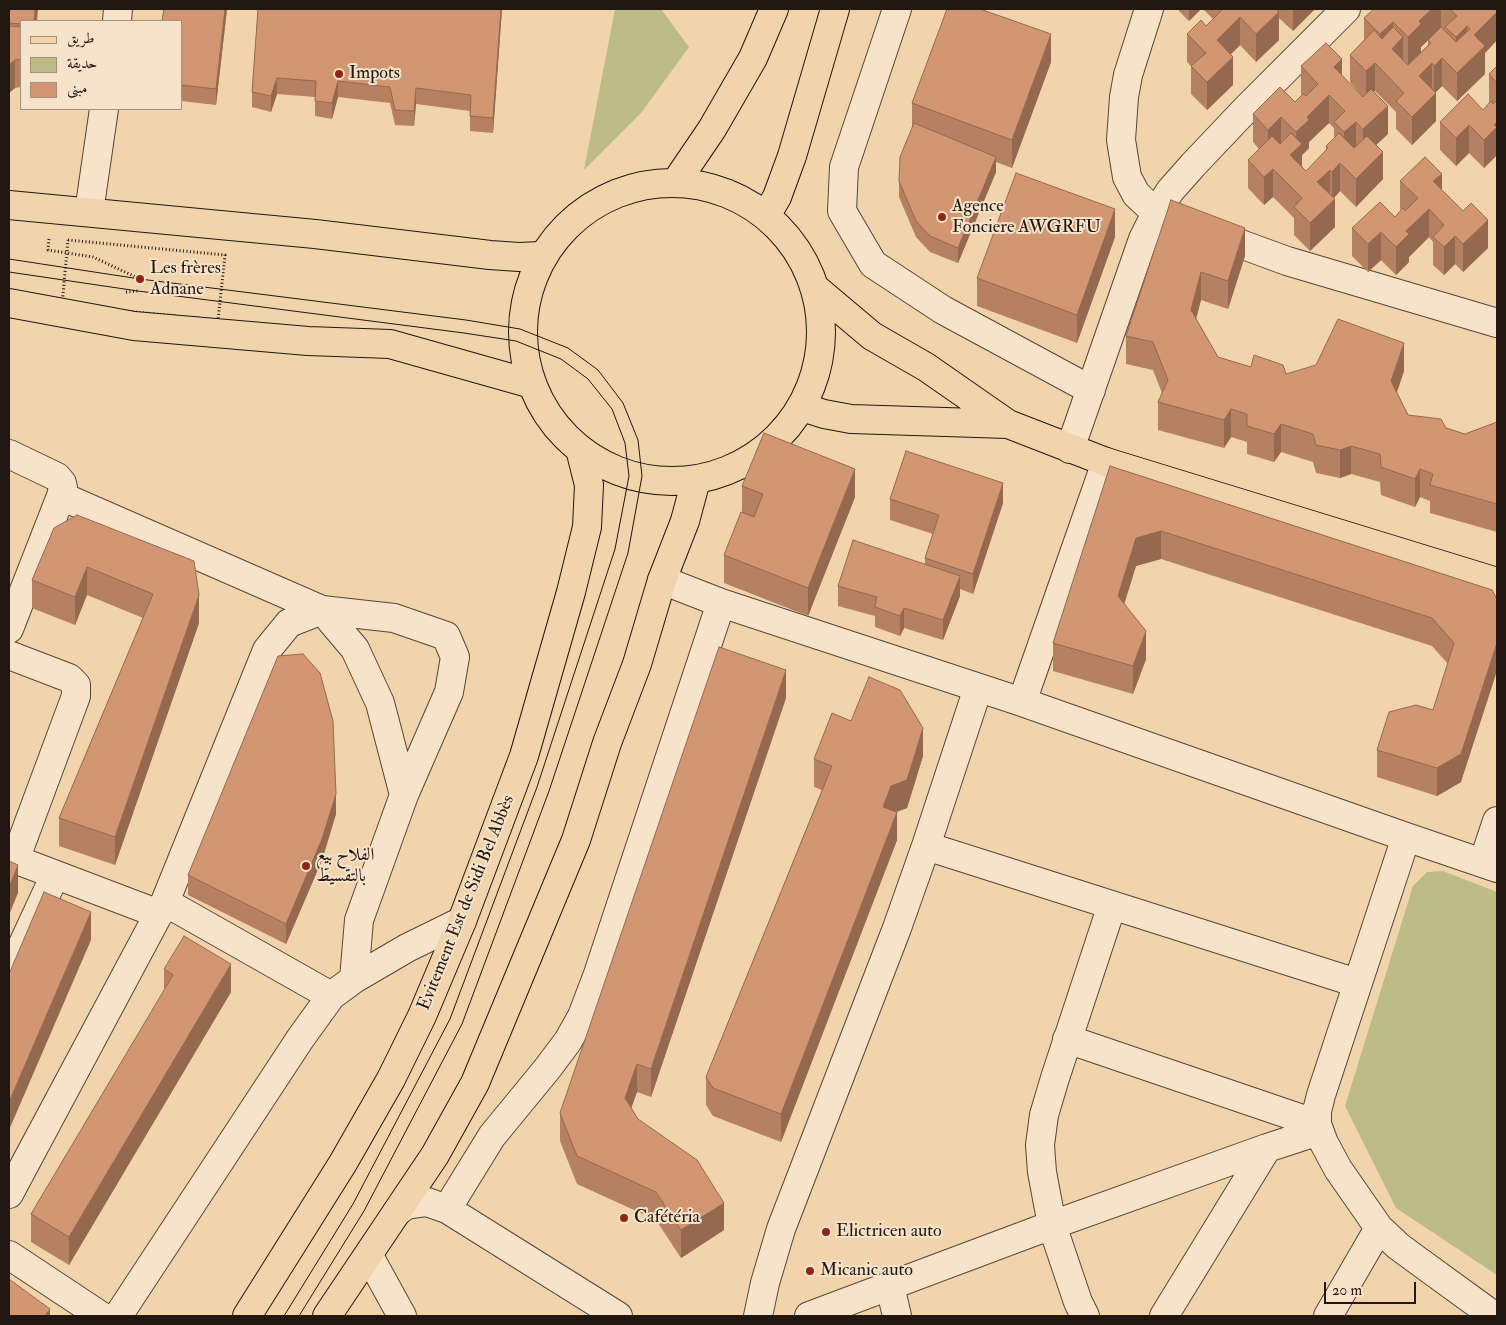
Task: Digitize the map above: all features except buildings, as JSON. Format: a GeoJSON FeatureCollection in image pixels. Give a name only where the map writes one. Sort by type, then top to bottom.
{"type":"FeatureCollection","features":[{"type":"Feature","properties":{"kind":"main road"},"geometry":{"type":"LineString","coordinates":[[676,182],[712,129],[753,58],[774,9]]}},
{"type":"Feature","properties":{"kind":"main road"},"geometry":{"type":"LineString","coordinates":[[766,216],[777,196],[792,156],[835,9]]}},
{"type":"Feature","properties":{"kind":"main road"},"geometry":{"type":"LineString","coordinates":[[676,182],[709,187],[739,198],[766,216],[796,248],[815,288],[821,318],[821,349],[814,379],[802,407],[787,429],[768,447],[746,463],[722,474],[696,480],[642,476],[613,471],[581,453],[553,426],[532,384],[520,329],[527,289],[541,256],[576,216],[624,190],[676,182]]}},
{"type":"Feature","properties":{"kind":"main road"},"geometry":{"type":"LineString","coordinates":[[9,204],[315,234],[490,255],[541,256]]}},
{"type":"Feature","properties":{"kind":"main road"},"geometry":{"type":"LineString","coordinates":[[815,288],[872,336],[926,367],[1008,424],[1106,462],[1497,582]]}},
{"type":"Feature","properties":{"kind":"main road"},"geometry":{"type":"LineString","coordinates":[[9,303],[134,326],[308,341],[390,344],[532,384]]}},
{"type":"Feature","properties":{"kind":"main road"},"geometry":{"type":"LineString","coordinates":[[802,407],[824,414],[851,419],[1008,424]]}},
{"type":"Feature","properties":{"kind":"main road","name":"Evitement Est de Sidi Bel Abbès"},"geometry":{"type":"LineString","coordinates":[[247,1316],[343,1163],[391,1079],[422,1016],[462,921],[524,756],[587,527],[589,486],[581,453]]}},
{"type":"Feature","properties":{"kind":"main road"},"geometry":{"type":"LineString","coordinates":[[327,1316],[436,1155],[475,1084],[576,840],[607,743],[637,664],[662,580],[685,521],[696,480]]}},
{"type":"Feature","properties":{"kind":"street"},"geometry":{"type":"LineString","coordinates":[[897,9],[844,167],[842,212],[873,264],[943,310],[1090,390]]}},
{"type":"Feature","properties":{"kind":"street"},"geometry":{"type":"LineString","coordinates":[[1149,9],[1127,83],[1121,118],[1121,140],[1127,177],[1136,194],[1156,213],[1287,261],[1497,323]]}},
{"type":"Feature","properties":{"kind":"street"},"geometry":{"type":"LineString","coordinates":[[1070,449],[1143,239],[1156,213],[1170,191],[1193,165],[1346,9]]}},
{"type":"Feature","properties":{"kind":"street"},"geometry":{"type":"LineString","coordinates":[[89,212],[104,110]]}},
{"type":"Feature","properties":{"kind":"street"},"geometry":{"type":"LineString","coordinates":[[9,454],[57,477],[62,483],[63,488],[9,629]]}},
{"type":"Feature","properties":{"kind":"street"},"geometry":{"type":"LineString","coordinates":[[1022,702],[1106,462]]}},
{"type":"Feature","properties":{"kind":"street"},"geometry":{"type":"LineString","coordinates":[[61,496],[322,610],[394,618],[446,636],[455,657],[449,692],[404,794],[359,920],[354,979]]}},
{"type":"Feature","properties":{"kind":"street"},"geometry":{"type":"LineString","coordinates":[[662,580],[721,603],[1022,702],[1490,865],[1497,821]]}},
{"type":"Feature","properties":{"kind":"street"},"geometry":{"type":"LineString","coordinates":[[447,1209],[492,1136],[568,1041],[582,1016],[598,974],[721,603]]}},
{"type":"Feature","properties":{"kind":"street"},"geometry":{"type":"LineString","coordinates":[[322,610],[355,649],[380,703],[404,794]]}},
{"type":"Feature","properties":{"kind":"street"},"geometry":{"type":"LineString","coordinates":[[9,1194],[162,908],[267,650],[289,623],[322,610]]}},
{"type":"Feature","properties":{"kind":"street"},"geometry":{"type":"LineString","coordinates":[[9,656],[69,678],[76,685],[76,696],[12,859],[55,875],[162,908],[331,996]]}},
{"type":"Feature","properties":{"kind":"street"},"geometry":{"type":"LineString","coordinates":[[758,1316],[765,1283],[781,1230],[897,928],[978,688]]}},
{"type":"Feature","properties":{"kind":"street"},"geometry":{"type":"LineString","coordinates":[[1406,837],[1321,1095],[1317,1111],[1318,1128],[1338,1169],[1379,1228],[1404,1251],[1494,1316]]}},
{"type":"Feature","properties":{"kind":"street"},"geometry":{"type":"LineString","coordinates":[[926,846],[1357,983]]}},
{"type":"Feature","properties":{"kind":"street"},"geometry":{"type":"LineString","coordinates":[[11,963],[55,875]]}},
{"type":"Feature","properties":{"kind":"street"},"geometry":{"type":"LineString","coordinates":[[1085,1316],[1078,1302],[1052,1225],[1042,1172],[1040,1145],[1044,1115],[1067,1039],[1112,905]]}},
{"type":"Feature","properties":{"kind":"street"},"geometry":{"type":"LineString","coordinates":[[118,1316],[300,1038],[331,996],[354,979],[407,948],[462,921]]}},
{"type":"Feature","properties":{"kind":"street"},"geometry":{"type":"LineString","coordinates":[[1067,1039],[1318,1128]]}},
{"type":"Feature","properties":{"kind":"street"},"geometry":{"type":"LineString","coordinates":[[809,1316],[1318,1128]]}},
{"type":"Feature","properties":{"kind":"street"},"geometry":{"type":"LineString","coordinates":[[1164,1316],[1267,1148]]}},
{"type":"Feature","properties":{"kind":"street"},"geometry":{"type":"LineString","coordinates":[[396,1212],[406,1205],[427,1202],[447,1209],[618,1316]]}},
{"type":"Feature","properties":{"kind":"street"},"geometry":{"type":"LineString","coordinates":[[1328,1316],[1379,1228]]}},
{"type":"Feature","properties":{"kind":"street"},"geometry":{"type":"LineString","coordinates":[[9,1256],[101,1316]]}},
{"type":"Feature","properties":{"kind":"street"},"geometry":{"type":"LineString","coordinates":[[369,1256],[402,1316]]}},
{"type":"Feature","properties":{"kind":"street"},"geometry":{"type":"LineString","coordinates":[[890,1286],[897,1316]]}},
{"type":"Feature","properties":{"kind":"path"},"geometry":{"type":"LineString","coordinates":[[51,208],[48,250],[93,257],[140,278]]}},
{"type":"Feature","properties":{"kind":"path"},"geometry":{"type":"LineString","coordinates":[[68,240],[225,255],[218,320],[62,305],[67,253],[68,240]]}},
{"type":"Feature","properties":{"kind":"green space"},"geometry":{"type":"Polygon","coordinates":[[[615,9],[661,9],[689,47],[641,113],[584,170],[615,9]]]}},
{"type":"Feature","properties":{"kind":"green space"},"geometry":{"type":"Polygon","coordinates":[[[1443,871],[1497,892],[1497,1275],[1396,1208],[1345,1106],[1413,886],[1427,872],[1443,871]]]}},
{"type":"Feature","properties":{"kind":"tram line"},"geometry":{"type":"LineString","coordinates":[[9,259],[140,279],[466,320],[520,329],[568,348],[598,370],[623,403],[638,440],[642,476],[628,553],[549,791],[462,1024],[364,1211],[299,1316]]}},
{"type":"Feature","properties":{"kind":"tram line"},"geometry":{"type":"LineString","coordinates":[[9,272],[516,341],[561,359],[588,379],[612,409],[625,443],[629,476],[615,549],[537,787],[450,1019],[353,1204],[284,1316]]}},
{"type":"Feature","properties":{"kind":"place","name":"Impots"},"geometry":{"type":"Point","coordinates":[339,74]}},
{"type":"Feature","properties":{"kind":"place","name":"Agence Fonciere AWGRFU"},"geometry":{"type":"Point","coordinates":[942,217]}},
{"type":"Feature","properties":{"kind":"place","name":"Les frères Adnane"},"geometry":{"type":"Point","coordinates":[140,279]}},
{"type":"Feature","properties":{"kind":"place","name":"الفلاح بيع بالتقسيط"},"geometry":{"type":"Point","coordinates":[306,866]}},
{"type":"Feature","properties":{"kind":"place","name":"Cafétéria"},"geometry":{"type":"Point","coordinates":[624,1218]}},
{"type":"Feature","properties":{"kind":"place","name":"Elictricen auto"},"geometry":{"type":"Point","coordinates":[826,1232]}},
{"type":"Feature","properties":{"kind":"place","name":"Micanic auto"},"geometry":{"type":"Point","coordinates":[810,1271]}}]}
